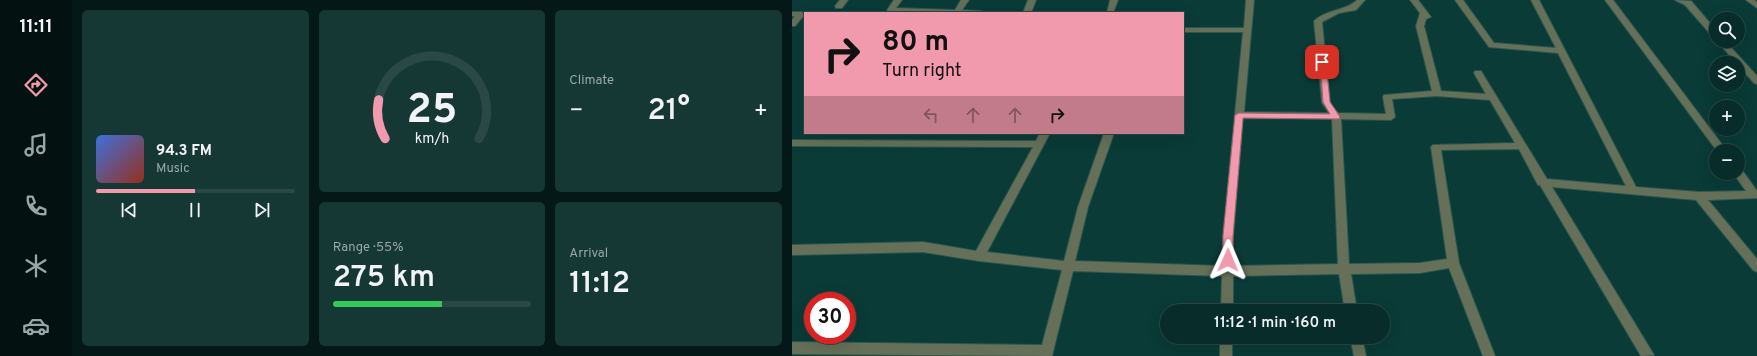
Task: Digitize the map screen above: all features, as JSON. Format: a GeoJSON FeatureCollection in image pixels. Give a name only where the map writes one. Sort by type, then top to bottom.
{"type":"FeatureCollection","features":[{"type":"Feature","properties":{"kind":"street"},"geometry":{"type":"LineString","coordinates":[[839,6],[844,0]]}},
{"type":"Feature","properties":{"kind":"street"},"geometry":{"type":"LineString","coordinates":[[898,0],[891,10],[970,12]]}},
{"type":"Feature","properties":{"kind":"street"},"geometry":{"type":"LineString","coordinates":[[958,11],[965,0]]}},
{"type":"Feature","properties":{"kind":"street"},"geometry":{"type":"LineString","coordinates":[[1027,12],[1032,0]]}},
{"type":"Feature","properties":{"kind":"street"},"geometry":{"type":"LineString","coordinates":[[1110,12],[1114,0]]}},
{"type":"Feature","properties":{"kind":"street"},"geometry":{"type":"LineString","coordinates":[[1227,304],[1228,236],[1250,0]]}},
{"type":"Feature","properties":{"kind":"street"},"geometry":{"type":"LineString","coordinates":[[1351,304],[1344,269],[1336,117],[1326,102],[1318,21],[1337,11],[1353,8],[1361,0]]}},
{"type":"Feature","properties":{"kind":"street"},"geometry":{"type":"LineString","coordinates":[[1414,0],[1426,16],[1420,26],[1436,93]]}},
{"type":"Feature","properties":{"kind":"street"},"geometry":{"type":"LineString","coordinates":[[1459,0],[1492,45],[1561,51]]}},
{"type":"Feature","properties":{"kind":"street"},"geometry":{"type":"LineString","coordinates":[[1535,0],[1633,190]]}},
{"type":"Feature","properties":{"kind":"street"},"geometry":{"type":"LineString","coordinates":[[1609,0],[1717,144]]}},
{"type":"Feature","properties":{"kind":"street"},"geometry":{"type":"LineString","coordinates":[[1679,0],[1688,3],[1709,27]]}},
{"type":"Feature","properties":{"kind":"street"},"geometry":{"type":"LineString","coordinates":[[1750,0],[1757,6]]}},
{"type":"Feature","properties":{"kind":"street"},"geometry":{"type":"LineString","coordinates":[[792,14],[801,14],[792,24]]}},
{"type":"Feature","properties":{"kind":"street"},"geometry":{"type":"LineString","coordinates":[[1184,30],[1247,30]]}},
{"type":"Feature","properties":{"kind":"street"},"geometry":{"type":"LineString","coordinates":[[1727,48],[1757,81]]}},
{"type":"Feature","properties":{"kind":"street"},"geometry":{"type":"LineString","coordinates":[[1478,73],[1542,182],[1648,356]]}},
{"type":"Feature","properties":{"kind":"street"},"geometry":{"type":"LineString","coordinates":[[1239,115],[1391,117],[1387,97],[1436,93],[1492,97]]}},
{"type":"Feature","properties":{"kind":"street"},"geometry":{"type":"LineString","coordinates":[[979,256],[1045,134]]}},
{"type":"Feature","properties":{"kind":"street"},"geometry":{"type":"LineString","coordinates":[[792,348],[1047,354],[1083,207],[1109,134]]}},
{"type":"Feature","properties":{"kind":"street"},"geometry":{"type":"LineString","coordinates":[[792,142],[1040,144]]}},
{"type":"Feature","properties":{"kind":"street"},"geometry":{"type":"LineString","coordinates":[[1489,356],[1453,263],[1436,147],[1521,146]]}},
{"type":"Feature","properties":{"kind":"street"},"geometry":{"type":"LineString","coordinates":[[1542,182],[1699,196],[1754,195],[1743,180]]}},
{"type":"Feature","properties":{"kind":"street"},"geometry":{"type":"LineString","coordinates":[[1699,196],[1757,267]]}},
{"type":"Feature","properties":{"kind":"street"},"geometry":{"type":"LineString","coordinates":[[792,250],[923,247],[979,256],[1069,266],[1228,271],[1420,268],[1453,263]]}},
{"type":"Feature","properties":{"kind":"street"},"geometry":{"type":"LineString","coordinates":[[1226,344],[1226,356]]}},
{"type":"Feature","properties":{"kind":"street"},"geometry":{"type":"LineString","coordinates":[[1357,344],[1360,356]]}},
{"type":"Feature","properties":{"kind":"route"},"geometry":{"type":"LineString","coordinates":[[1228,260],[1228,236],[1239,115],[1336,117],[1326,102],[1322,62]]}}]}
